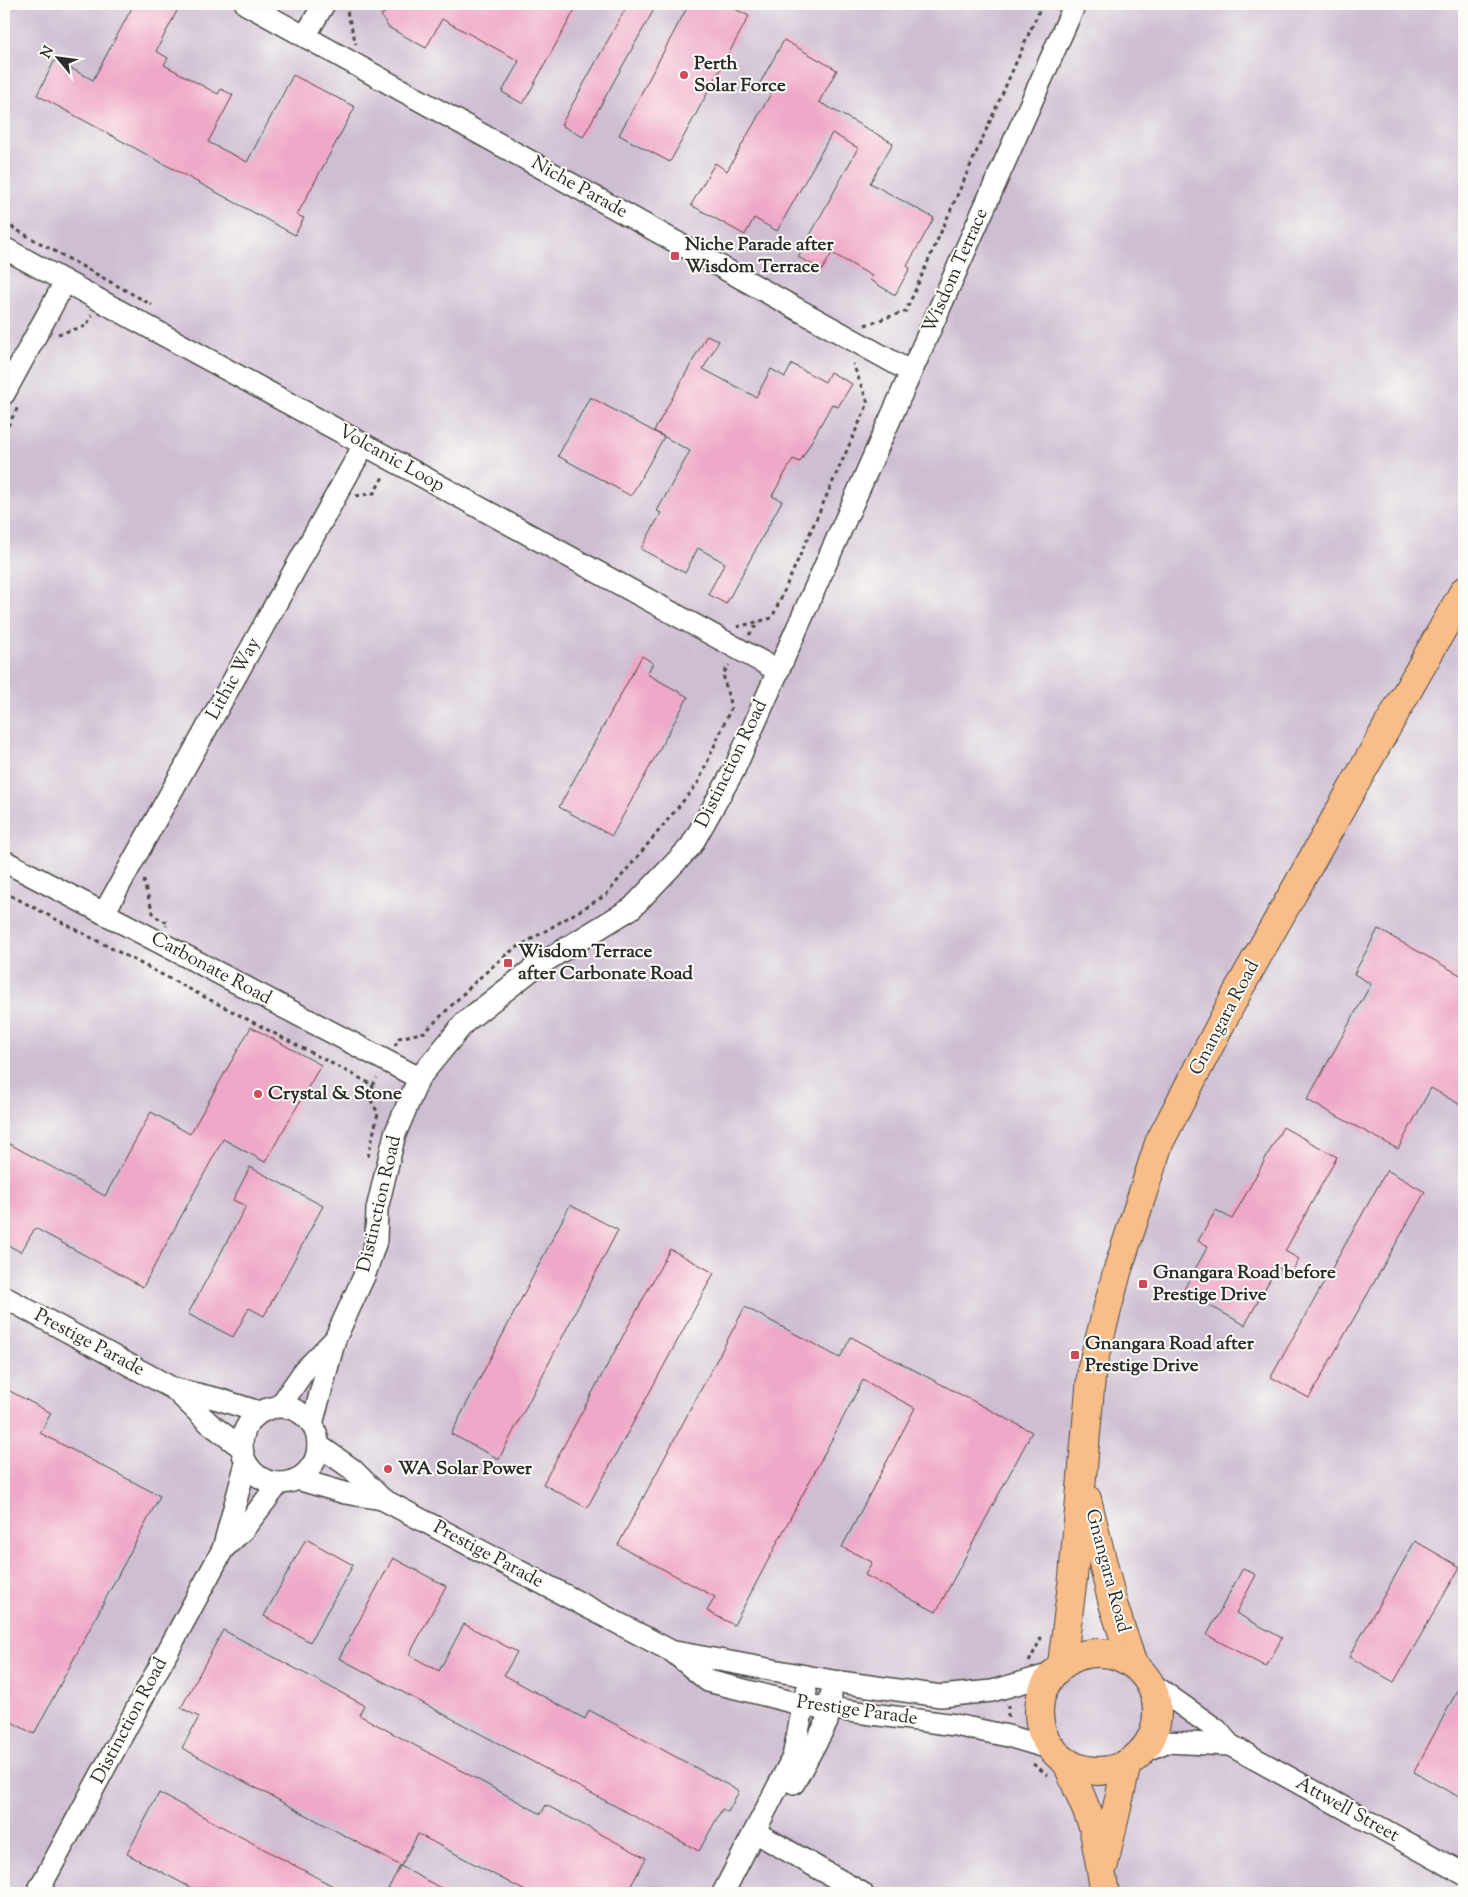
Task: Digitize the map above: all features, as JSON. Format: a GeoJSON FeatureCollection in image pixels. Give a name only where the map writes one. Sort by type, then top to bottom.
{"type":"FeatureCollection","features":[{"type":"Feature","properties":{"kind":"main road","name":"Gnangara Road"},"geometry":{"type":"LineString","coordinates":[[1058,1668],[1073,1577],[1092,1366],[1117,1272],[1159,1143],[1240,987],[1464,591]]}},
{"type":"Feature","properties":{"kind":"main road","name":"Gnangara Road"},"geometry":{"type":"LineString","coordinates":[[1082,1480],[1114,1604],[1132,1662]]}},
{"type":"Feature","properties":{"kind":"main road","name":"Gnangara Road"},"geometry":{"type":"LineString","coordinates":[[1110,1652],[1132,1662],[1152,1684],[1157,1702],[1157,1720],[1152,1738],[1134,1758],[1103,1883],[1093,1826],[1056,1763],[1042,1730],[1039,1709],[1045,1684],[1058,1668],[1084,1653],[1110,1652]]}},
{"type":"Feature","properties":{"kind":"main road"},"geometry":{"type":"LineString","coordinates":[[1056,1763],[1087,1770],[1108,1770],[1134,1758]]}},
{"type":"Feature","properties":{"kind":"street","name":"Niche Parade"},"geometry":{"type":"LineString","coordinates":[[246,4],[911,372]]}},
{"type":"Feature","properties":{"kind":"street"},"geometry":{"type":"LineString","coordinates":[[305,36],[324,4]]}},
{"type":"Feature","properties":{"kind":"street","name":"Wisdom Terrace"},"geometry":{"type":"LineString","coordinates":[[837,538],[1075,4]]}},
{"type":"Feature","properties":{"kind":"street","name":"Volcanic Loop"},"geometry":{"type":"LineString","coordinates":[[4,248],[778,670]]}},
{"type":"Feature","properties":{"kind":"street"},"geometry":{"type":"LineString","coordinates":[[13,397],[65,282]]}},
{"type":"Feature","properties":{"kind":"street","name":"Lithic Way"},"geometry":{"type":"LineString","coordinates":[[104,913],[364,445]]}},
{"type":"Feature","properties":{"kind":"street","name":"Distinction Road"},"geometry":{"type":"LineString","coordinates":[[312,1424],[335,1339],[365,1274],[376,1241],[376,1209],[395,1134],[419,1078],[466,1022],[534,968],[632,908],[691,846],[734,770],[837,538]]}},
{"type":"Feature","properties":{"kind":"street","name":"Carbonate Road"},"geometry":{"type":"LineString","coordinates":[[4,861],[419,1078]]}},
{"type":"Feature","properties":{"kind":"street","name":"Prestige Parade"},"geometry":{"type":"LineString","coordinates":[[4,1297],[174,1389],[218,1399],[259,1412]]}},
{"type":"Feature","properties":{"kind":"street","name":"Distinction Road"},"geometry":{"type":"LineString","coordinates":[[280,1406],[304,1370],[335,1339]]}},
{"type":"Feature","properties":{"kind":"street","name":"Prestige Parade"},"geometry":{"type":"LineString","coordinates":[[174,1389],[244,1455]]}},
{"type":"Feature","properties":{"kind":"street"},"geometry":{"type":"LineString","coordinates":[[280,1406],[292,1408],[304,1414],[312,1424],[318,1445],[316,1459],[308,1470],[288,1481],[260,1478],[244,1455],[245,1428],[259,1412],[280,1406]]}},
{"type":"Feature","properties":{"kind":"street","name":"Prestige Parade"},"geometry":{"type":"LineString","coordinates":[[318,1445],[352,1469],[382,1499],[673,1652],[708,1681],[804,1705],[968,1727],[1008,1736],[1056,1763]]}},
{"type":"Feature","properties":{"kind":"street","name":"Distinction Road"},"geometry":{"type":"LineString","coordinates":[[37,1893],[223,1549],[244,1455]]}},
{"type":"Feature","properties":{"kind":"street","name":"Distinction Road"},"geometry":{"type":"LineString","coordinates":[[223,1549],[288,1481]]}},
{"type":"Feature","properties":{"kind":"street","name":"Prestige Parade"},"geometry":{"type":"LineString","coordinates":[[288,1481],[382,1499]]}},
{"type":"Feature","properties":{"kind":"street","name":"Prestige Parade"},"geometry":{"type":"LineString","coordinates":[[673,1652],[833,1681],[941,1696],[992,1691],[1058,1668]]}},
{"type":"Feature","properties":{"kind":"street"},"geometry":{"type":"LineString","coordinates":[[723,1893],[793,1757],[808,1676]]}},
{"type":"Feature","properties":{"kind":"street"},"geometry":{"type":"LineString","coordinates":[[755,1832],[786,1798],[827,1722],[833,1681]]}},
{"type":"Feature","properties":{"kind":"street","name":"Attwell Street"},"geometry":{"type":"LineString","coordinates":[[1152,1684],[1217,1730],[1230,1745],[1464,1874]]}},
{"type":"Feature","properties":{"kind":"street"},"geometry":{"type":"LineString","coordinates":[[901,1690],[912,1707],[933,1712],[968,1727]]}},
{"type":"Feature","properties":{"kind":"street","name":"Attwell Street"},"geometry":{"type":"LineString","coordinates":[[1134,1758],[1166,1742],[1230,1745]]}},
{"type":"Feature","properties":{"kind":"street"},"geometry":{"type":"LineString","coordinates":[[755,1832],[862,1893]]}},
{"type":"Feature","properties":{"kind":"path"},"geometry":{"type":"LineString","coordinates":[[734,628],[772,618],[868,403],[855,365],[848,361],[866,324],[906,311],[1042,4]]}},
{"type":"Feature","properties":{"kind":"path"},"geometry":{"type":"LineString","coordinates":[[4,223],[153,306]]}},
{"type":"Feature","properties":{"kind":"path"},"geometry":{"type":"LineString","coordinates":[[54,341],[59,333],[86,326],[110,282]]}},
{"type":"Feature","properties":{"kind":"path"},"geometry":{"type":"LineString","coordinates":[[4,433],[13,397]]}},
{"type":"Feature","properties":{"kind":"path"},"geometry":{"type":"LineString","coordinates":[[351,505],[356,496],[374,493],[393,461]]}},
{"type":"Feature","properties":{"kind":"path"},"geometry":{"type":"LineString","coordinates":[[368,1165],[370,1141],[378,1113],[368,1097],[399,1038],[425,1032],[476,980],[508,953],[606,895],[698,783],[731,708],[723,674],[759,621]]}},
{"type":"Feature","properties":{"kind":"path"},"geometry":{"type":"LineString","coordinates":[[144,965],[168,923],[154,916],[144,883],[148,875]]}},
{"type":"Feature","properties":{"kind":"path"},"geometry":{"type":"LineString","coordinates":[[4,892],[373,1085]]}},
{"type":"Feature","properties":{"kind":"path"},"geometry":{"type":"LineString","coordinates":[[1008,1687],[1008,1736]]}},
{"type":"Feature","properties":{"kind":"path"},"geometry":{"type":"LineString","coordinates":[[1026,1761],[1056,1763]]}},
{"type":"Feature","properties":{"kind":"shaded area"},"geometry":{"type":"Polygon","coordinates":[[[4,4],[1464,4],[1464,1893],[4,1893],[4,4]]]}},
{"type":"Feature","properties":{"kind":"building"},"geometry":{"type":"Polygon","coordinates":[[[134,4],[164,4],[177,11],[156,51],[168,58],[164,65],[218,94],[221,89],[233,95],[208,142],[247,162],[293,75],[355,107],[297,215],[304,218],[295,235],[37,95],[55,60],[93,80],[134,4]]]}},
{"type":"Feature","properties":{"kind":"building"},"geometry":{"type":"Polygon","coordinates":[[[399,4],[578,4],[523,104],[502,92],[519,61],[442,19],[426,48],[388,27],[381,15],[399,4]]]}},
{"type":"Feature","properties":{"kind":"building"},"geometry":{"type":"Polygon","coordinates":[[[628,4],[657,4],[583,137],[561,125],[628,4]]]}},
{"type":"Feature","properties":{"kind":"building","name":"Perth Solar Force"},"geometry":{"type":"Polygon","coordinates":[[[689,4],[725,4],[749,16],[670,162],[619,135],[689,4]]]}},
{"type":"Feature","properties":{"kind":"building"},"geometry":{"type":"Polygon","coordinates":[[[784,40],[837,70],[819,102],[893,143],[870,183],[934,218],[907,266],[910,268],[895,295],[870,280],[872,276],[832,253],[822,270],[798,257],[858,148],[832,133],[777,231],[754,218],[745,235],[691,205],[715,163],[727,171],[773,90],[760,83],[784,40]]]}},
{"type":"Feature","properties":{"kind":"building"},"geometry":{"type":"Polygon","coordinates":[[[707,335],[719,341],[703,369],[756,397],[771,369],[785,377],[792,364],[825,382],[830,372],[852,384],[838,407],[832,404],[800,462],[793,459],[772,496],[782,501],[726,604],[708,594],[725,563],[698,548],[685,573],[641,549],[661,513],[657,511],[690,451],[654,431],[707,335]]]}},
{"type":"Feature","properties":{"kind":"building"},"geometry":{"type":"Polygon","coordinates":[[[590,397],[664,437],[631,496],[558,456],[590,397]]]}},
{"type":"Feature","properties":{"kind":"building"},"geometry":{"type":"Polygon","coordinates":[[[642,656],[653,663],[647,674],[688,697],[612,836],[559,807],[642,656]]]}},
{"type":"Feature","properties":{"kind":"building"},"geometry":{"type":"Polygon","coordinates":[[[1378,929],[1464,977],[1464,1107],[1431,1088],[1398,1149],[1307,1100],[1371,984],[1354,974],[1378,929]]]}},
{"type":"Feature","properties":{"kind":"building"},"geometry":{"type":"Polygon","coordinates":[[[251,1027],[321,1065],[265,1162],[223,1139],[143,1287],[35,1228],[21,1252],[4,1243],[4,1141],[105,1196],[151,1112],[190,1134],[251,1027]]]}},
{"type":"Feature","properties":{"kind":"building"},"geometry":{"type":"Polygon","coordinates":[[[1283,1127],[1337,1157],[1285,1251],[1299,1259],[1290,1275],[1277,1267],[1245,1325],[1183,1291],[1208,1246],[1198,1241],[1216,1210],[1232,1219],[1283,1127]]]}},
{"type":"Feature","properties":{"kind":"building"},"geometry":{"type":"Polygon","coordinates":[[[250,1167],[323,1206],[264,1316],[249,1308],[233,1337],[188,1314],[246,1206],[233,1200],[250,1167]]]}},
{"type":"Feature","properties":{"kind":"building"},"geometry":{"type":"Polygon","coordinates":[[[1387,1170],[1425,1192],[1309,1398],[1271,1377],[1387,1170]]]}},
{"type":"Feature","properties":{"kind":"building"},"geometry":{"type":"Polygon","coordinates":[[[570,1205],[618,1230],[499,1459],[451,1434],[570,1205]]]}},
{"type":"Feature","properties":{"kind":"building"},"geometry":{"type":"Polygon","coordinates":[[[670,1249],[714,1273],[587,1508],[543,1484],[670,1249]]]}},
{"type":"Feature","properties":{"kind":"building"},"geometry":{"type":"Polygon","coordinates":[[[745,1307],[840,1358],[851,1337],[1032,1432],[936,1612],[865,1575],[872,1562],[842,1547],[915,1408],[863,1380],[734,1625],[707,1611],[715,1597],[618,1545],[745,1307]]]}},
{"type":"Feature","properties":{"kind":"building"},"geometry":{"type":"Polygon","coordinates":[[[4,1388],[51,1413],[40,1433],[160,1496],[34,1734],[4,1718],[4,1388]]]}},
{"type":"Feature","properties":{"kind":"building"},"geometry":{"type":"Polygon","coordinates":[[[306,1539],[353,1565],[310,1642],[264,1616],[306,1539]]]}},
{"type":"Feature","properties":{"kind":"building"},"geometry":{"type":"Polygon","coordinates":[[[1415,1541],[1460,1567],[1394,1682],[1349,1657],[1415,1541]]]}},
{"type":"Feature","properties":{"kind":"building"},"geometry":{"type":"Polygon","coordinates":[[[393,1558],[446,1586],[409,1655],[439,1671],[464,1624],[517,1652],[504,1675],[585,1719],[589,1710],[739,1791],[728,1812],[722,1809],[699,1851],[339,1658],[393,1558]]]}},
{"type":"Feature","properties":{"kind":"building"},"geometry":{"type":"Polygon","coordinates":[[[1243,1568],[1256,1575],[1236,1613],[1282,1638],[1266,1667],[1207,1635],[1243,1568]]]}},
{"type":"Feature","properties":{"kind":"building"},"geometry":{"type":"Polygon","coordinates":[[[223,1630],[364,1705],[359,1715],[541,1814],[546,1805],[646,1858],[627,1893],[529,1893],[418,1834],[401,1866],[182,1748],[199,1717],[181,1708],[223,1630]]]}},
{"type":"Feature","properties":{"kind":"building"},"geometry":{"type":"Polygon","coordinates":[[[1464,1678],[1464,1800],[1414,1772],[1464,1678]]]}},
{"type":"Feature","properties":{"kind":"building"},"geometry":{"type":"Polygon","coordinates":[[[159,1793],[346,1893],[201,1893],[127,1854],[159,1793]]]}},
{"type":"Feature","properties":{"kind":"building"},"geometry":{"type":"Polygon","coordinates":[[[400,1866],[450,1893],[386,1893],[400,1866]]]}},
{"type":"Feature","properties":{"kind":"place","name":"Perth Solar Force"},"geometry":{"type":"Point","coordinates":[684,75]}},
{"type":"Feature","properties":{"kind":"place","name":"Niche Parade after Wisdom Terrace"},"geometry":{"type":"Point","coordinates":[675,256]}},
{"type":"Feature","properties":{"kind":"place","name":"Wisdom Terrace after Carbonate Road"},"geometry":{"type":"Point","coordinates":[508,963]}},
{"type":"Feature","properties":{"kind":"place","name":"Crystal & Stone"},"geometry":{"type":"Point","coordinates":[258,1094]}},
{"type":"Feature","properties":{"kind":"place","name":"Gnangara Road before Prestige Drive"},"geometry":{"type":"Point","coordinates":[1143,1284]}},
{"type":"Feature","properties":{"kind":"place","name":"Gnangara Road after Prestige Drive"},"geometry":{"type":"Point","coordinates":[1075,1355]}},
{"type":"Feature","properties":{"kind":"place","name":"WA Solar Power"},"geometry":{"type":"Point","coordinates":[388,1469]}}]}
